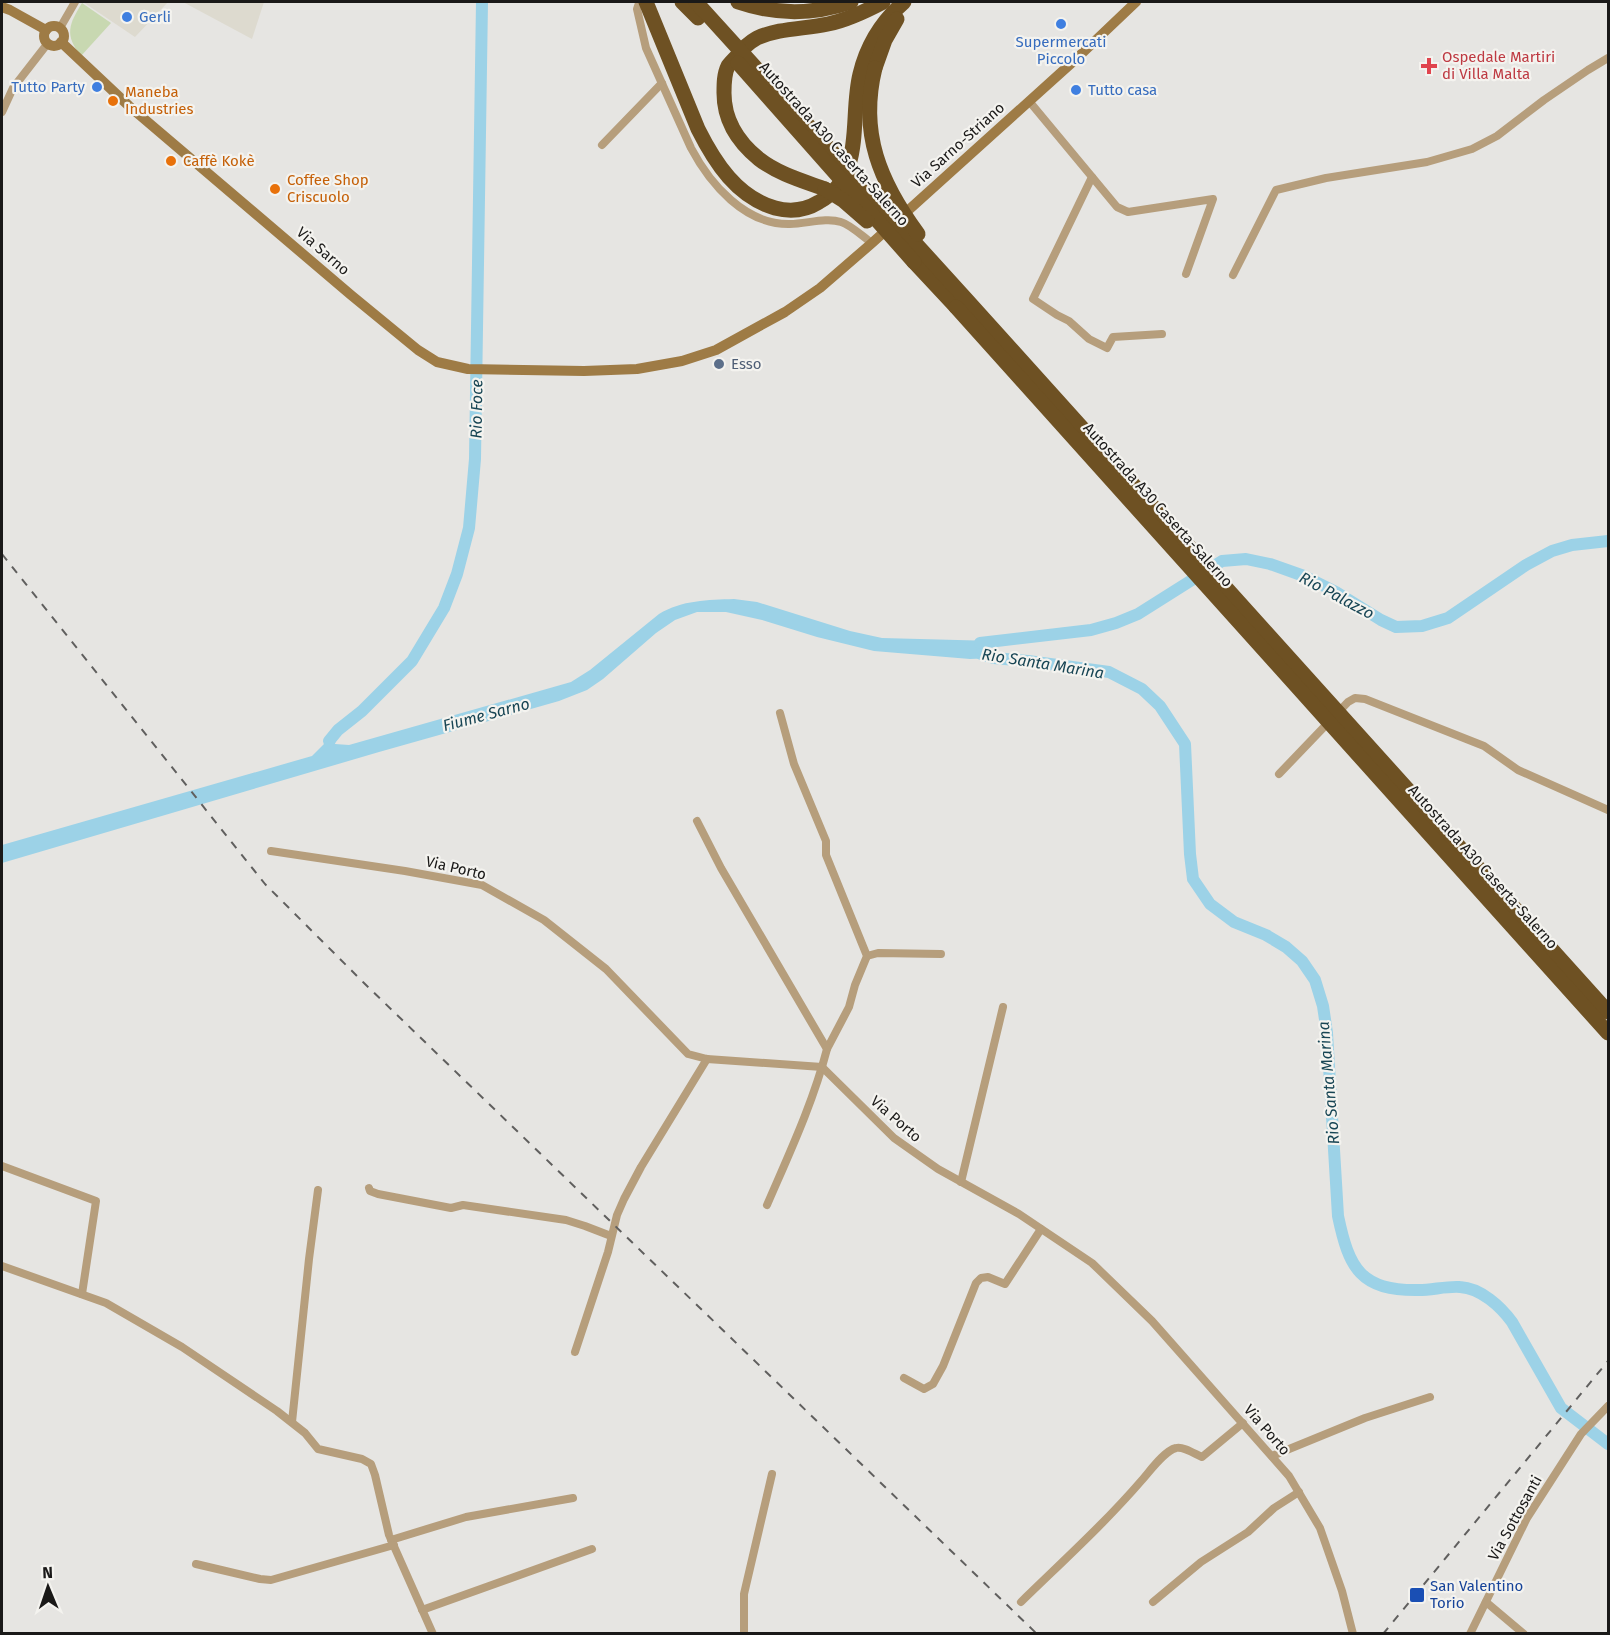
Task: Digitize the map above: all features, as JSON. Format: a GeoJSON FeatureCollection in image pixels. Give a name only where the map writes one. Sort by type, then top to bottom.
{"type":"FeatureCollection","features":[{"type":"Feature","properties":{"kind":"highway"},"geometry":{"type":"LineString","coordinates":[[644,2],[706,145],[740,189],[759,202],[780,210],[805,208],[824,200],[846,176],[854,143],[858,84],[867,52],[891,13],[904,2]]}},
{"type":"Feature","properties":{"kind":"highway","name":"Autostrada A30 Caserta-Salerno"},"geometry":{"type":"LineString","coordinates":[[682,2],[1608,1034]]}},
{"type":"Feature","properties":{"kind":"highway","name":"Autostrada A30 Caserta-Salerno"},"geometry":{"type":"LineString","coordinates":[[696,2],[1608,1012]]}},
{"type":"Feature","properties":{"kind":"highway"},"geometry":{"type":"LineString","coordinates":[[738,2],[780,12],[798,13],[844,4]]}},
{"type":"Feature","properties":{"kind":"highway"},"geometry":{"type":"LineString","coordinates":[[883,2],[829,24],[776,32],[747,43],[728,67],[723,82],[724,101],[733,130],[743,145],[760,160],[778,171],[825,189],[844,201],[878,231],[898,254],[914,262]]}},
{"type":"Feature","properties":{"kind":"highway"},"geometry":{"type":"LineString","coordinates":[[911,2],[885,40],[875,68],[869,101],[869,124],[873,149],[892,195],[911,225],[966,299]]}},
{"type":"Feature","properties":{"kind":"main road","name":"Via Sarno-Striano"},"geometry":{"type":"LineString","coordinates":[[486,369],[584,371],[636,369],[682,361],[716,350],[746,335],[820,288],[1076,59],[1136,2]]}},
{"type":"Feature","properties":{"kind":"main road"},"geometry":{"type":"LineString","coordinates":[[2,7],[46,30]]}},
{"type":"Feature","properties":{"kind":"main road"},"geometry":{"type":"LineString","coordinates":[[54,26],[60,28],[64,35],[61,42],[53,45],[48,43],[45,36],[46,30],[54,26]]}},
{"type":"Feature","properties":{"kind":"main road","name":"Via Sarno"},"geometry":{"type":"LineString","coordinates":[[61,42],[129,106],[417,350],[437,362],[468,369],[486,369]]}},
{"type":"Feature","properties":{"kind":"street"},"geometry":{"type":"LineString","coordinates":[[60,28],[75,2]]}},
{"type":"Feature","properties":{"kind":"street"},"geometry":{"type":"LineString","coordinates":[[644,2],[639,3],[637,9],[646,48],[700,164],[720,190],[733,202],[768,221],[787,224],[827,220],[843,222],[872,243]]}},
{"type":"Feature","properties":{"kind":"street"},"geometry":{"type":"LineString","coordinates":[[2,112],[13,88],[48,43]]}},
{"type":"Feature","properties":{"kind":"street"},"geometry":{"type":"LineString","coordinates":[[1233,275],[1276,190],[1326,178],[1426,162],[1472,149],[1497,136],[1544,100],[1608,58]]}},
{"type":"Feature","properties":{"kind":"street"},"geometry":{"type":"LineString","coordinates":[[602,145],[662,82]]}},
{"type":"Feature","properties":{"kind":"street"},"geometry":{"type":"LineString","coordinates":[[1029,101],[1117,207],[1128,212],[1213,199],[1185,274]]}},
{"type":"Feature","properties":{"kind":"street"},"geometry":{"type":"LineString","coordinates":[[1092,177],[1033,299],[1068,321],[1089,339],[1107,348],[1113,337],[1162,334]]}},
{"type":"Feature","properties":{"kind":"street"},"geometry":{"type":"LineString","coordinates":[[1279,774],[1348,702],[1355,698],[1365,699],[1484,746],[1518,770],[1608,810]]}},
{"type":"Feature","properties":{"kind":"street"},"geometry":{"type":"LineString","coordinates":[[767,1205],[800,1128],[827,1049],[849,1007],[867,956],[826,855],[826,841],[794,764],[780,713]]}},
{"type":"Feature","properties":{"kind":"street"},"geometry":{"type":"LineString","coordinates":[[698,821],[722,868],[827,1049]]}},
{"type":"Feature","properties":{"kind":"street","name":"Via Porto"},"geometry":{"type":"LineString","coordinates":[[271,851],[482,885],[544,920],[606,969],[688,1054],[707,1059],[822,1067],[894,1138],[938,1169],[1019,1214],[1092,1263],[1152,1321],[1289,1476],[1320,1528],[1342,1591],[1353,1634]]}},
{"type":"Feature","properties":{"kind":"street"},"geometry":{"type":"LineString","coordinates":[[867,956],[878,953],[941,954]]}},
{"type":"Feature","properties":{"kind":"street"},"geometry":{"type":"LineString","coordinates":[[961,1182],[1003,1007]]}},
{"type":"Feature","properties":{"kind":"street"},"geometry":{"type":"LineString","coordinates":[[574,1352],[608,1252],[617,1215],[630,1187],[707,1059]]}},
{"type":"Feature","properties":{"kind":"street"},"geometry":{"type":"LineString","coordinates":[[2,1166],[96,1201],[82,1294]]}},
{"type":"Feature","properties":{"kind":"street"},"geometry":{"type":"LineString","coordinates":[[369,1188],[370,1191],[378,1194],[451,1208],[463,1205],[566,1220],[611,1236]]}},
{"type":"Feature","properties":{"kind":"street"},"geometry":{"type":"LineString","coordinates":[[292,1422],[318,1190]]}},
{"type":"Feature","properties":{"kind":"street"},"geometry":{"type":"LineString","coordinates":[[904,1378],[924,1389],[933,1384],[943,1366],[976,1283],[981,1278],[988,1277],[1005,1284],[1041,1228]]}},
{"type":"Feature","properties":{"kind":"street"},"geometry":{"type":"LineString","coordinates":[[2,1266],[106,1303],[183,1347],[278,1411],[305,1433],[318,1449],[362,1459],[370,1464],[393,1543],[433,1634]]}},
{"type":"Feature","properties":{"kind":"street"},"geometry":{"type":"LineString","coordinates":[[1272,1456],[1365,1418],[1430,1397]]}},
{"type":"Feature","properties":{"kind":"street","name":"Via Sottosanti"},"geometry":{"type":"LineString","coordinates":[[1470,1634],[1527,1518],[1581,1434],[1608,1406]]}},
{"type":"Feature","properties":{"kind":"street"},"geometry":{"type":"LineString","coordinates":[[1022,1602],[1118,1508],[1158,1461],[1174,1449],[1181,1448],[1202,1457],[1243,1422]]}},
{"type":"Feature","properties":{"kind":"street"},"geometry":{"type":"LineString","coordinates":[[744,1634],[744,1594],[772,1474]]}},
{"type":"Feature","properties":{"kind":"street"},"geometry":{"type":"LineString","coordinates":[[1153,1602],[1201,1562],[1248,1532],[1274,1508],[1299,1492]]}},
{"type":"Feature","properties":{"kind":"street"},"geometry":{"type":"LineString","coordinates":[[196,1564],[271,1580],[393,1543],[466,1517],[573,1498]]}},
{"type":"Feature","properties":{"kind":"street"},"geometry":{"type":"LineString","coordinates":[[422,1610],[592,1549]]}},
{"type":"Feature","properties":{"kind":"street"},"geometry":{"type":"LineString","coordinates":[[1486,1602],[1524,1634]]}},
{"type":"Feature","properties":{"kind":"shaded area","name":"Gerli"},"geometry":{"type":"Polygon","coordinates":[[[83,2],[168,2],[135,37],[83,2]]]}},
{"type":"Feature","properties":{"kind":"shaded area","name":"Gerli"},"geometry":{"type":"Polygon","coordinates":[[[183,2],[264,2],[252,39],[183,2]]]}},
{"type":"Feature","properties":{"kind":"green space"},"geometry":{"type":"Polygon","coordinates":[[[82,3],[111,23],[81,56],[72,42],[70,30],[71,23],[82,3]]]}},
{"type":"Feature","properties":{"kind":"water","name":"Fiume Sarno"},"geometry":{"type":"Polygon","coordinates":[[[734,599],[757,602],[850,631],[882,638],[995,641],[996,644],[983,647],[984,653],[994,658],[970,659],[874,651],[726,612],[697,612],[675,620],[656,633],[587,690],[559,701],[2,863],[2,845],[312,756],[338,730],[335,744],[349,745],[571,682],[590,670],[668,609],[695,602],[734,599]]]}},
{"type":"Feature","properties":{"kind":"waterway","name":"Rio Foce"},"geometry":{"type":"LineString","coordinates":[[329,741],[412,661],[444,608],[457,574],[469,528],[475,459],[482,2]]}},
{"type":"Feature","properties":{"kind":"waterway","name":"Rio Palazzo"},"geometry":{"type":"LineString","coordinates":[[980,643],[1091,630],[1116,623],[1138,614],[1222,561],[1246,559],[1270,564],[1304,576],[1396,627],[1422,626],[1448,618],[1526,565],[1552,551],[1572,545],[1608,541]]}},
{"type":"Feature","properties":{"kind":"waterway","name":"Rio Santa Marina"},"geometry":{"type":"LineString","coordinates":[[981,654],[994,658],[1109,672],[1142,689],[1160,706],[1185,744],[1193,879],[1210,904],[1234,922],[1266,935],[1286,947],[1302,961],[1315,980],[1323,1006],[1327,1033],[1338,1216],[1353,1263],[1370,1281],[1383,1286],[1419,1290],[1460,1287],[1468,1288],[1490,1299],[1512,1322],[1561,1408],[1608,1444]]}},
{"type":"Feature","properties":{"kind":"railway"},"geometry":{"type":"LineString","coordinates":[[2,554],[265,884],[364,983],[1037,1634]]}},
{"type":"Feature","properties":{"kind":"railway"},"geometry":{"type":"LineString","coordinates":[[1383,1634],[1608,1361]]}},
{"type":"Feature","properties":{"kind":"place","name":"Gerli"},"geometry":{"type":"Point","coordinates":[127,17]}},
{"type":"Feature","properties":{"kind":"place","name":"Supermercati Piccolo"},"geometry":{"type":"Point","coordinates":[1061,24]}},
{"type":"Feature","properties":{"kind":"place","name":"Ospedale Martiri di Villa Malta"},"geometry":{"type":"Point","coordinates":[1429,66]}},
{"type":"Feature","properties":{"kind":"place","name":"Tutto Party"},"geometry":{"type":"Point","coordinates":[97,87]}},
{"type":"Feature","properties":{"kind":"place","name":"Tutto casa"},"geometry":{"type":"Point","coordinates":[1076,90]}},
{"type":"Feature","properties":{"kind":"place","name":"Maneba Industries"},"geometry":{"type":"Point","coordinates":[113,101]}},
{"type":"Feature","properties":{"kind":"place","name":"Caffè Kokè"},"geometry":{"type":"Point","coordinates":[171,161]}},
{"type":"Feature","properties":{"kind":"place","name":"Coffee Shop Criscuolo"},"geometry":{"type":"Point","coordinates":[275,189]}},
{"type":"Feature","properties":{"kind":"place","name":"Esso"},"geometry":{"type":"Point","coordinates":[719,364]}},
{"type":"Feature","properties":{"kind":"place","name":"San Valentino Torio"},"geometry":{"type":"Point","coordinates":[1417,1595]}}]}
